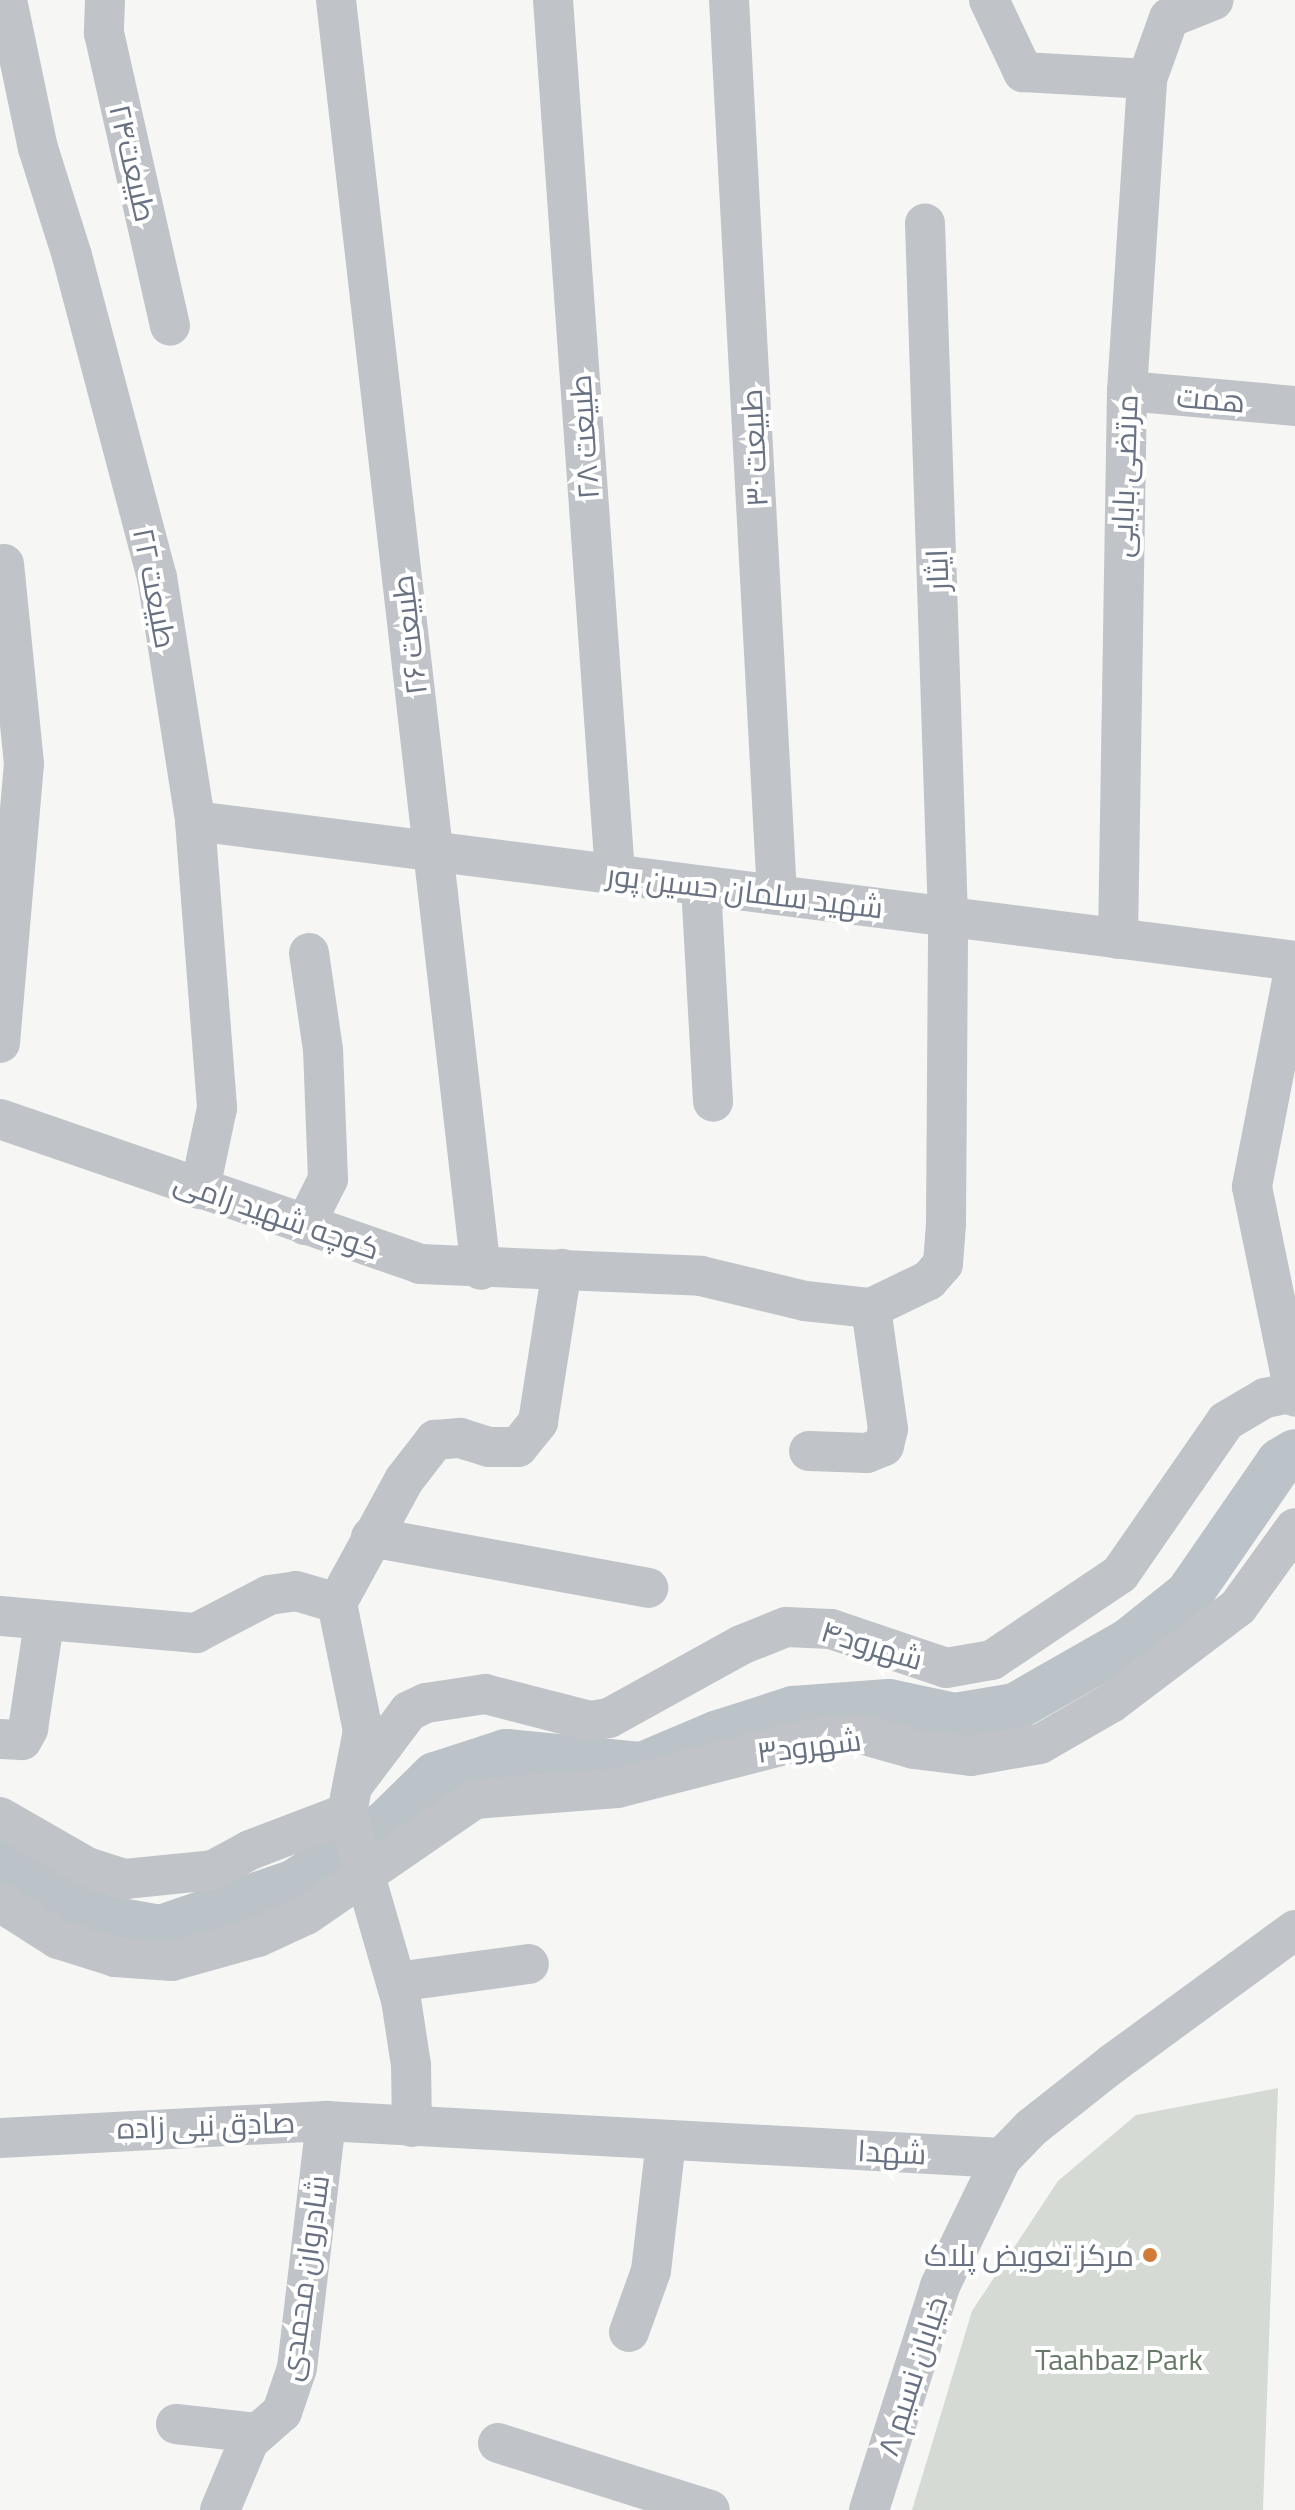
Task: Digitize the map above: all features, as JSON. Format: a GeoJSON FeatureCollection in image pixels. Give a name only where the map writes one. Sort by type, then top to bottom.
{"type":"FeatureCollection","features":[{"type":"Feature","properties":{"kind":"street","name":"طبیعت ۲۲"},"geometry":{"type":"LineString","coordinates":[[7,0],[38,148],[72,256],[157,577],[195,821],[217,1108],[200,1189]]}},
{"type":"Feature","properties":{"kind":"street","name":"طبیعت۲۴"},"geometry":{"type":"LineString","coordinates":[[105,0],[104,33],[170,326]]}},
{"type":"Feature","properties":{"kind":"street","name":"طبیعت ۲۶"},"geometry":{"type":"LineString","coordinates":[[336,0],[481,1270]]}},
{"type":"Feature","properties":{"kind":"street","name":"طبیعت ۲۸"},"geometry":{"type":"LineString","coordinates":[[553,0],[615,874]]}},
{"type":"Feature","properties":{"kind":"street","name":"طبیعت ۳۰"},"geometry":{"type":"LineString","coordinates":[[729,0],[777,895]]}},
{"type":"Feature","properties":{"kind":"street"},"geometry":{"type":"LineString","coordinates":[[989,0],[1023,72],[1147,79]]}},
{"type":"Feature","properties":{"kind":"street"},"geometry":{"type":"LineString","coordinates":[[1159,9],[1214,0]]}},
{"type":"Feature","properties":{"kind":"street","name":"مرتضی بابایی"},"geometry":{"type":"LineString","coordinates":[[1118,939],[1127,391],[1147,79],[1159,9]]}},
{"type":"Feature","properties":{"kind":"street","name":"ایثار"},"geometry":{"type":"LineString","coordinates":[[871,1308],[908,1294],[943,1264],[948,917],[925,223]]}},
{"type":"Feature","properties":{"kind":"street","name":"همت"},"geometry":{"type":"LineString","coordinates":[[1127,391],[1295,406]]}},
{"type":"Feature","properties":{"kind":"street"},"geometry":{"type":"LineString","coordinates":[[0,1043],[24,764],[4,564]]}},
{"type":"Feature","properties":{"kind":"street","name":"شهید سلمان حسین پور"},"geometry":{"type":"LineString","coordinates":[[195,821],[1295,963]]}},
{"type":"Feature","properties":{"kind":"street"},"geometry":{"type":"LineString","coordinates":[[701,886],[713,1102]]}},
{"type":"Feature","properties":{"kind":"street"},"geometry":{"type":"LineString","coordinates":[[305,1225],[328,1179],[323,1050],[309,953]]}},
{"type":"Feature","properties":{"kind":"street"},"geometry":{"type":"LineString","coordinates":[[1294,1394],[1252,1187],[1283,1091],[1295,963]]}},
{"type":"Feature","properties":{"kind":"street","name":"کوچه شهید رامی"},"geometry":{"type":"LineString","coordinates":[[0,1119],[420,1264],[481,1270],[562,1269],[701,1276],[805,1301],[871,1308]]}},
{"type":"Feature","properties":{"kind":"street"},"geometry":{"type":"LineString","coordinates":[[412,2127],[411,2065],[396,1982],[362,1878],[350,1799],[363,1731],[337,1603],[404,1480],[435,1440],[460,1438],[489,1447],[518,1447],[538,1422],[562,1269]]}},
{"type":"Feature","properties":{"kind":"street"},"geometry":{"type":"LineString","coordinates":[[809,1451],[867,1453],[884,1446],[888,1429],[871,1308]]}},
{"type":"Feature","properties":{"kind":"street","name":"شهرود۴"},"geometry":{"type":"LineString","coordinates":[[350,1799],[409,1711],[426,1703],[485,1694],[590,1721],[609,1718],[741,1645],[786,1627],[831,1629],[946,1668],[992,1660],[1120,1574],[1226,1421],[1265,1398],[1294,1394]]}},
{"type":"Feature","properties":{"kind":"street","name":"شهرود۳"},"geometry":{"type":"LineString","coordinates":[[0,1902],[58,1939],[115,1957],[172,1961],[258,1937],[306,1915],[475,1799],[618,1788],[804,1740],[861,1734],[914,1749],[971,1756],[1040,1744],[1111,1703],[1238,1607],[1295,1528]]}},
{"type":"Feature","properties":{"kind":"street"},"geometry":{"type":"LineString","coordinates":[[371,1537],[648,1588]]}},
{"type":"Feature","properties":{"kind":"street"},"geometry":{"type":"LineString","coordinates":[[0,1616],[44,1623],[196,1633],[269,1595],[296,1591],[337,1603]]}},
{"type":"Feature","properties":{"kind":"street"},"geometry":{"type":"LineString","coordinates":[[0,1739],[22,1740],[28,1729],[44,1623]]}},
{"type":"Feature","properties":{"kind":"street"},"geometry":{"type":"LineString","coordinates":[[0,1817],[87,1867],[125,1879],[213,1870],[350,1799]]}},
{"type":"Feature","properties":{"kind":"street"},"geometry":{"type":"LineString","coordinates":[[1002,2158],[1031,2128],[1112,2064],[1295,1930]]}},
{"type":"Feature","properties":{"kind":"street"},"geometry":{"type":"LineString","coordinates":[[396,1982],[529,1964]]}},
{"type":"Feature","properties":{"kind":"street","name":"صادق نبی زاده"},"geometry":{"type":"LineString","coordinates":[[0,2138],[326,2121],[412,2127]]}},
{"type":"Feature","properties":{"kind":"street","name":"شادروان محمدی"},"geometry":{"type":"LineString","coordinates":[[220,2510],[256,2433],[282,2412],[297,2368],[326,2121]]}},
{"type":"Feature","properties":{"kind":"street","name":"شهدا"},"geometry":{"type":"LineString","coordinates":[[412,2127],[1002,2158]]}},
{"type":"Feature","properties":{"kind":"street"},"geometry":{"type":"LineString","coordinates":[[629,2332],[651,2271],[666,2141]]}},
{"type":"Feature","properties":{"kind":"street","name":"خیابان نسیم ۸"},"geometry":{"type":"LineString","coordinates":[[869,2510],[940,2286],[1002,2158]]}},
{"type":"Feature","properties":{"kind":"street"},"geometry":{"type":"LineString","coordinates":[[176,2424],[256,2433]]}},
{"type":"Feature","properties":{"kind":"street"},"geometry":{"type":"LineString","coordinates":[[498,2443],[659,2502],[710,2510]]}},
{"type":"Feature","properties":{"kind":"green space","name":"Taahbaz Park"},"geometry":{"type":"Polygon","coordinates":[[[1278,2088],[1263,2510],[912,2510],[972,2311],[1058,2181],[1136,2115],[1278,2088]]]}},
{"type":"Feature","properties":{"kind":"waterway"},"geometry":{"type":"LineString","coordinates":[[0,1856],[103,1919],[161,1929],[295,1883],[386,1824],[435,1776],[506,1753],[642,1766],[718,1734],[793,1710],[889,1703],[955,1717],[1015,1707],[1129,1642],[1189,1594],[1280,1462],[1295,1453]]}},
{"type":"Feature","properties":{"kind":"place","name":"مرکز تعویض پلاک"},"geometry":{"type":"Point","coordinates":[1150,2255]}}]}
